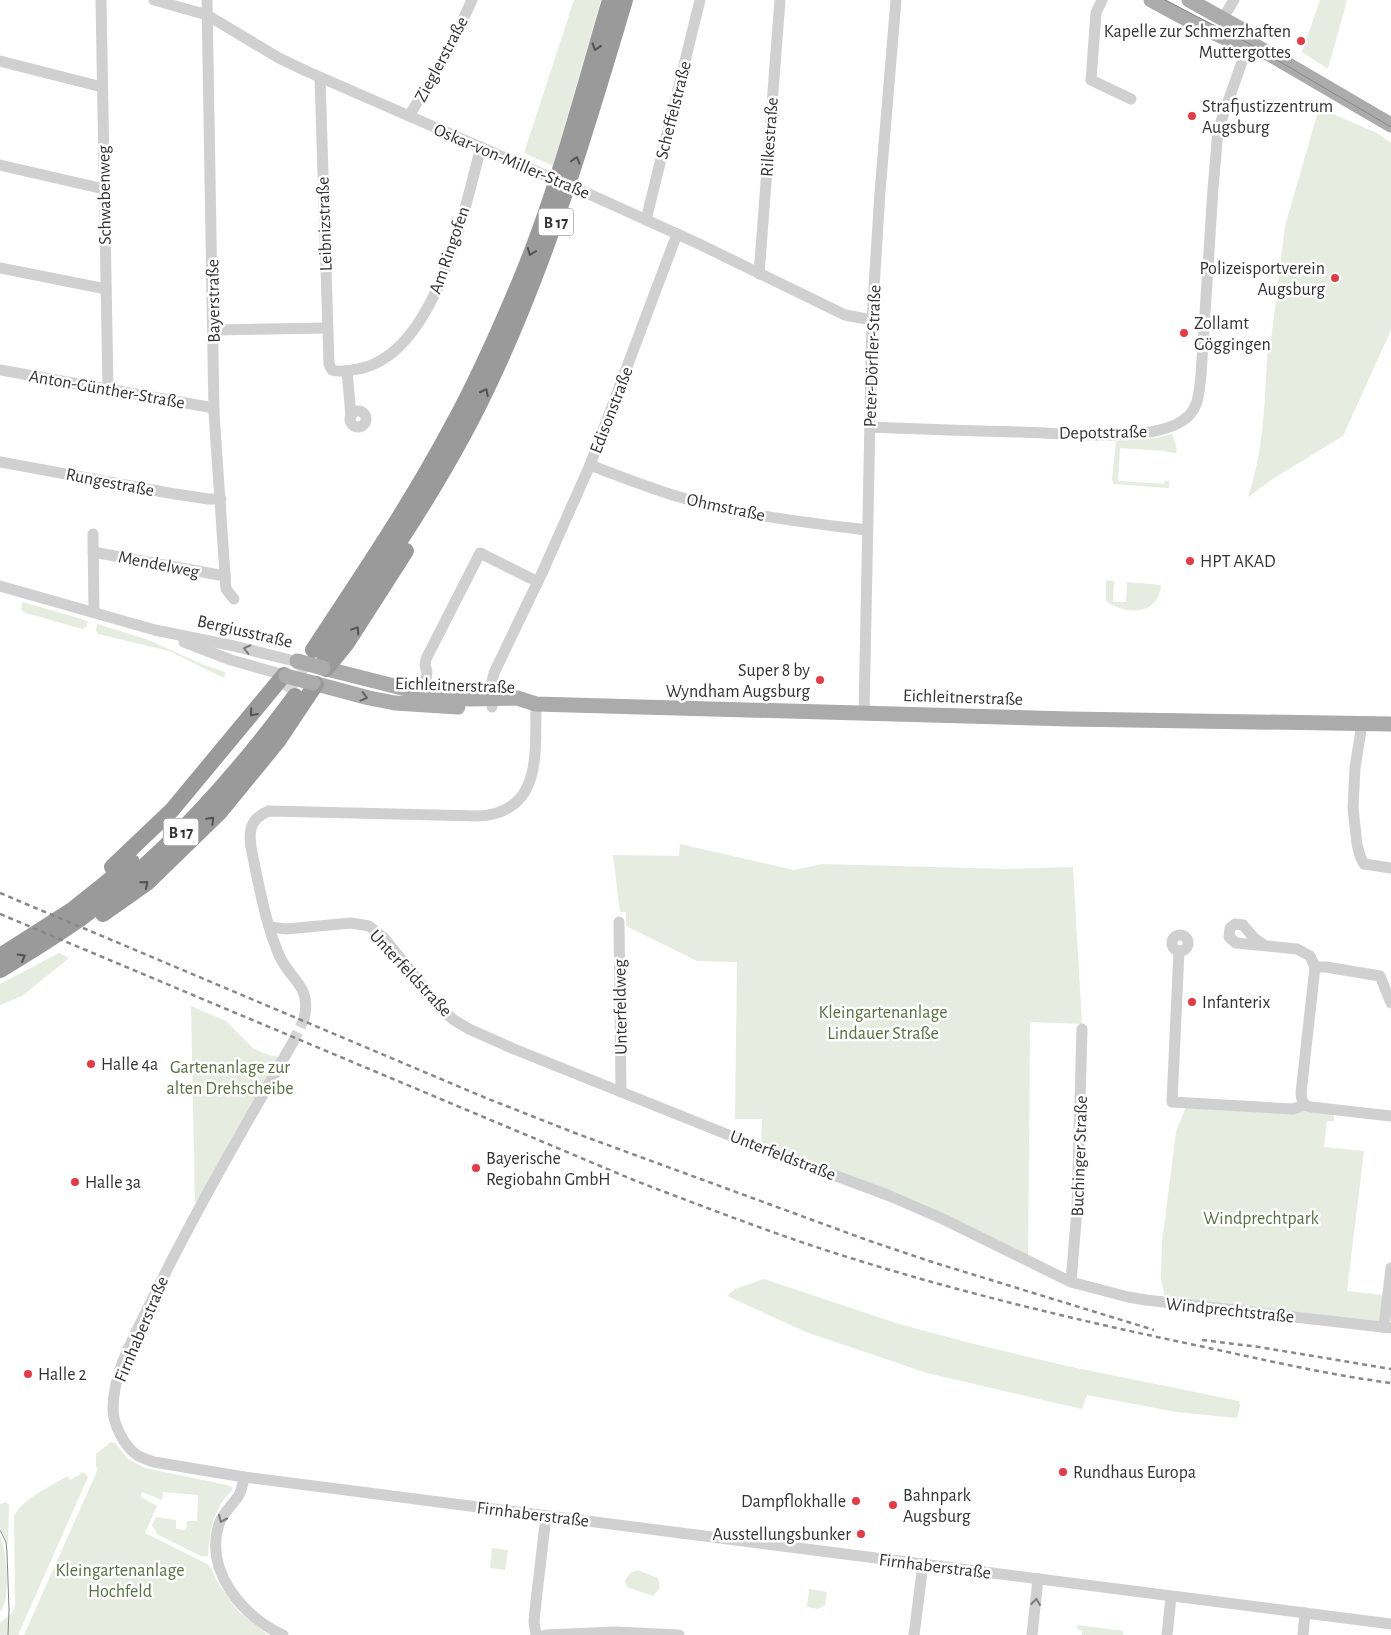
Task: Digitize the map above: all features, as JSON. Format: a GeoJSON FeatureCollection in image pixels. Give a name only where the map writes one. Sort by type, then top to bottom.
{"type":"FeatureCollection","features":[{"type":"Feature","properties":{"kind":"highway","name":"B 17"},"geometry":{"type":"LineString","coordinates":[[457,432],[479,373],[520,280],[547,210],[610,0]]}},
{"type":"Feature","properties":{"kind":"highway","name":"B 17"},"geometry":{"type":"LineString","coordinates":[[322,661],[396,522],[492,378],[560,213],[625,0]]}},
{"type":"Feature","properties":{"kind":"highway"},"geometry":{"type":"LineString","coordinates":[[322,661],[347,643],[417,532],[443,485],[457,432]]}},
{"type":"Feature","properties":{"kind":"highway"},"geometry":{"type":"LineString","coordinates":[[296,661],[418,470],[457,432]]}},
{"type":"Feature","properties":{"kind":"highway"},"geometry":{"type":"LineString","coordinates":[[40,939],[84,926],[147,883],[220,812],[278,741],[315,684]]}},
{"type":"Feature","properties":{"kind":"highway","name":"B 17"},"geometry":{"type":"LineString","coordinates":[[0,970],[40,939],[115,892],[181,832],[241,767],[287,685]]}},
{"type":"Feature","properties":{"kind":"highway"},"geometry":{"type":"LineString","coordinates":[[40,939],[99,879],[172,810],[287,685]]}},
{"type":"Feature","properties":{"kind":"highway","name":"B 17"},"geometry":{"type":"LineString","coordinates":[[0,956],[40,939]]}},
{"type":"Feature","properties":{"kind":"main road"},"geometry":{"type":"LineString","coordinates":[[1151,0],[1199,26],[1236,43],[1249,42]]}},
{"type":"Feature","properties":{"kind":"main road"},"geometry":{"type":"LineString","coordinates":[[1189,0],[1241,28],[1249,42],[1391,125]]}},
{"type":"Feature","properties":{"kind":"main road"},"geometry":{"type":"LineString","coordinates":[[287,685],[296,661]]}},
{"type":"Feature","properties":{"kind":"main road","name":"Bergiusstraße"},"geometry":{"type":"LineString","coordinates":[[296,661],[322,661]]}},
{"type":"Feature","properties":{"kind":"main road"},"geometry":{"type":"LineString","coordinates":[[315,684],[322,661]]}},
{"type":"Feature","properties":{"kind":"main road","name":"Eichleitnerstraße"},"geometry":{"type":"LineString","coordinates":[[322,661],[424,693],[492,702]]}},
{"type":"Feature","properties":{"kind":"main road","name":"Bergiusstraße"},"geometry":{"type":"LineString","coordinates":[[287,685],[315,684]]}},
{"type":"Feature","properties":{"kind":"main road","name":"Eichleitnerstraße"},"geometry":{"type":"LineString","coordinates":[[315,684],[369,698],[422,706],[492,702],[517,698],[536,704],[1068,719],[1391,724]]}},
{"type":"Feature","properties":{"kind":"street","name":"Schwabenweg"},"geometry":{"type":"LineString","coordinates":[[101,0],[108,389]]}},
{"type":"Feature","properties":{"kind":"street","name":"Oskar-von-Miller-Straße"},"geometry":{"type":"LineString","coordinates":[[154,0],[207,15],[278,58],[320,78],[578,189],[677,234],[845,315],[872,320]]}},
{"type":"Feature","properties":{"kind":"street","name":"Bayerstraße"},"geometry":{"type":"LineString","coordinates":[[207,0],[214,408],[226,589],[234,599]]}},
{"type":"Feature","properties":{"kind":"street","name":"Zieglerstraße"},"geometry":{"type":"LineString","coordinates":[[410,116],[447,54],[472,0]]}},
{"type":"Feature","properties":{"kind":"street","name":"Scheffelstraße"},"geometry":{"type":"LineString","coordinates":[[646,220],[700,0]]}},
{"type":"Feature","properties":{"kind":"street","name":"Rilkestraße"},"geometry":{"type":"LineString","coordinates":[[759,274],[780,0]]}},
{"type":"Feature","properties":{"kind":"street","name":"Peter-Dörfler-Straße"},"geometry":{"type":"LineString","coordinates":[[864,713],[872,320],[880,192],[896,0]]}},
{"type":"Feature","properties":{"kind":"street"},"geometry":{"type":"LineString","coordinates":[[1102,0],[1096,13],[1091,80],[1131,99]]}},
{"type":"Feature","properties":{"kind":"street"},"geometry":{"type":"LineString","coordinates":[[1224,18],[1234,0]]}},
{"type":"Feature","properties":{"kind":"street","name":"Depotstraße"},"geometry":{"type":"LineString","coordinates":[[870,427],[1122,435],[1164,430],[1184,420],[1192,413],[1199,396],[1201,375],[1218,130],[1249,42]]}},
{"type":"Feature","properties":{"kind":"street"},"geometry":{"type":"LineString","coordinates":[[0,61],[102,87]]}},
{"type":"Feature","properties":{"kind":"street","name":"Leibnizstraße"},"geometry":{"type":"LineString","coordinates":[[320,78],[327,328],[329,364],[332,370]]}},
{"type":"Feature","properties":{"kind":"street","name":"Am Ringofen"},"geometry":{"type":"LineString","coordinates":[[332,370],[337,372],[373,366],[405,340],[427,309],[439,287],[454,247],[481,147]]}},
{"type":"Feature","properties":{"kind":"street"},"geometry":{"type":"LineString","coordinates":[[0,165],[104,189]]}},
{"type":"Feature","properties":{"kind":"street","name":"Edisonstraße"},"geometry":{"type":"LineString","coordinates":[[492,702],[494,673],[538,582],[590,465],[677,234]]}},
{"type":"Feature","properties":{"kind":"street"},"geometry":{"type":"LineString","coordinates":[[0,268],[106,289]]}},
{"type":"Feature","properties":{"kind":"street"},"geometry":{"type":"LineString","coordinates":[[213,330],[327,328]]}},
{"type":"Feature","properties":{"kind":"street","name":"Anton-Günther-Straße"},"geometry":{"type":"LineString","coordinates":[[0,370],[214,408]]}},
{"type":"Feature","properties":{"kind":"street"},"geometry":{"type":"LineString","coordinates":[[347,371],[351,400],[356,413]]}},
{"type":"Feature","properties":{"kind":"street","name":"Rungestraße"},"geometry":{"type":"LineString","coordinates":[[0,462],[208,500],[220,499]]}},
{"type":"Feature","properties":{"kind":"street","name":"Ohmstraße"},"geometry":{"type":"LineString","coordinates":[[590,465],[678,497],[718,507],[766,517],[867,530]]}},
{"type":"Feature","properties":{"kind":"street","name":"Mendelweg"},"geometry":{"type":"LineString","coordinates":[[92,534],[94,612]]}},
{"type":"Feature","properties":{"kind":"street","name":"Mendelweg"},"geometry":{"type":"LineString","coordinates":[[93,552],[225,576]]}},
{"type":"Feature","properties":{"kind":"street"},"geometry":{"type":"LineString","coordinates":[[424,693],[427,672],[426,659],[480,554],[538,582]]}},
{"type":"Feature","properties":{"kind":"street","name":"Bergiusstraße"},"geometry":{"type":"LineString","coordinates":[[0,586],[155,630],[296,661]]}},
{"type":"Feature","properties":{"kind":"street","name":"Bergiusstraße"},"geometry":{"type":"LineString","coordinates":[[155,630],[231,660],[287,685]]}},
{"type":"Feature","properties":{"kind":"street"},"geometry":{"type":"LineString","coordinates":[[304,1019],[307,1002],[304,992],[280,956],[265,913],[250,843],[251,828],[258,818],[269,810],[478,816],[488,816],[500,812],[510,807],[520,798],[529,786],[534,772],[536,704]]}},
{"type":"Feature","properties":{"kind":"street"},"geometry":{"type":"LineString","coordinates":[[1362,724],[1353,788],[1357,844],[1364,864],[1391,868]]}},
{"type":"Feature","properties":{"kind":"street","name":"Unterfeldweg"},"geometry":{"type":"LineString","coordinates":[[618,922],[621,1092]]}},
{"type":"Feature","properties":{"kind":"street","name":"Unterfeldstraße"},"geometry":{"type":"LineString","coordinates":[[270,927],[286,929],[351,923],[369,926],[381,935],[435,1003],[454,1020],[495,1042],[761,1148],[890,1196],[943,1219],[1071,1282]]}},
{"type":"Feature","properties":{"kind":"street"},"geometry":{"type":"LineString","coordinates":[[1264,945],[1303,950],[1310,956],[1315,967],[1301,1093],[1305,1105]]}},
{"type":"Feature","properties":{"kind":"street"},"geometry":{"type":"LineString","coordinates":[[1179,951],[1172,1102],[1293,1110],[1305,1105],[1391,1116]]}},
{"type":"Feature","properties":{"kind":"street"},"geometry":{"type":"LineString","coordinates":[[1315,967],[1326,967],[1380,976],[1391,1003]]}},
{"type":"Feature","properties":{"kind":"street","name":"Buchinger Straße"},"geometry":{"type":"LineString","coordinates":[[1071,1282],[1077,1218],[1082,1029]]}},
{"type":"Feature","properties":{"kind":"street","name":"Firnhaberstraße"},"geometry":{"type":"LineString","coordinates":[[293,1042],[181,1241],[144,1315],[116,1378],[114,1417],[127,1445],[135,1454],[154,1462],[244,1477],[1391,1624]]}},
{"type":"Feature","properties":{"kind":"street"},"geometry":{"type":"LineString","coordinates":[[1388,1328],[1391,1268]]}},
{"type":"Feature","properties":{"kind":"street","name":"Windprechtstraße"},"geometry":{"type":"LineString","coordinates":[[1071,1282],[1146,1300],[1388,1328]]}},
{"type":"Feature","properties":{"kind":"street"},"geometry":{"type":"LineString","coordinates":[[244,1477],[238,1496],[219,1524],[216,1545],[218,1566],[227,1586],[241,1603],[262,1623],[283,1635]]}},
{"type":"Feature","properties":{"kind":"street"},"geometry":{"type":"LineString","coordinates":[[536,1635],[535,1610],[546,1516]]}},
{"type":"Feature","properties":{"kind":"street"},"geometry":{"type":"LineString","coordinates":[[914,1635],[924,1564]]}},
{"type":"Feature","properties":{"kind":"street"},"geometry":{"type":"LineString","coordinates":[[1032,1635],[1038,1579]]}},
{"type":"Feature","properties":{"kind":"street"},"geometry":{"type":"LineString","coordinates":[[1167,1635],[1172,1597]]}},
{"type":"Feature","properties":{"kind":"street"},"geometry":{"type":"LineString","coordinates":[[1303,1635],[1305,1613]]}},
{"type":"Feature","properties":{"kind":"street"},"geometry":{"type":"LineString","coordinates":[[545,1635],[616,1632],[678,1635]]}},
{"type":"Feature","properties":{"kind":"green space"},"geometry":{"type":"Polygon","coordinates":[[[574,0],[601,0],[553,166],[524,153],[574,0]]]}},
{"type":"Feature","properties":{"kind":"green space"},"geometry":{"type":"Polygon","coordinates":[[[1320,0],[1347,0],[1328,69],[1302,52],[1320,0]]]}},
{"type":"Feature","properties":{"kind":"green space","name":"Polizeisportverein Augsburg"},"geometry":{"type":"Polygon","coordinates":[[[1319,108],[1377,133],[1391,143],[1391,330],[1343,436],[1274,478],[1248,497],[1254,478],[1261,439],[1268,340],[1271,340],[1285,226],[1319,108]]]}},
{"type":"Feature","properties":{"kind":"green space"},"geometry":{"type":"Polygon","coordinates":[[[1172,434],[1177,453],[1120,448],[1118,481],[1164,484],[1165,481],[1169,481],[1169,488],[1114,484],[1112,480],[1116,441],[1157,438],[1172,434]]]}},
{"type":"Feature","properties":{"kind":"green space"},"geometry":{"type":"Polygon","coordinates":[[[1106,580],[1114,581],[1113,602],[1126,602],[1127,582],[1161,585],[1159,595],[1154,602],[1140,610],[1132,610],[1114,606],[1106,601],[1106,580]]]}},
{"type":"Feature","properties":{"kind":"green space"},"geometry":{"type":"Polygon","coordinates":[[[23,602],[88,621],[86,627],[82,629],[23,612],[21,608],[23,602]]]}},
{"type":"Feature","properties":{"kind":"green space"},"geometry":{"type":"Polygon","coordinates":[[[97,624],[146,639],[204,665],[225,672],[224,678],[169,651],[98,634],[96,630],[97,624]]]}},
{"type":"Feature","properties":{"kind":"green space","name":"Kleingartenanlage Lindauer Straße"},"geometry":{"type":"Polygon","coordinates":[[[680,844],[794,870],[822,864],[1007,869],[1073,867],[1082,1024],[1030,1022],[1028,1262],[995,1246],[761,1148],[762,1119],[735,1119],[737,962],[697,961],[626,926],[626,912],[620,912],[613,855],[679,856],[680,844]]]}},
{"type":"Feature","properties":{"kind":"green space"},"geometry":{"type":"Polygon","coordinates":[[[59,953],[69,958],[22,996],[0,1005],[0,984],[59,953]]]}},
{"type":"Feature","properties":{"kind":"green space","name":"Gartenanlage zur alten Drehscheibe"},"geometry":{"type":"Polygon","coordinates":[[[191,1006],[226,1021],[253,1048],[268,1055],[284,1058],[198,1202],[195,1202],[191,1006]]]}},
{"type":"Feature","properties":{"kind":"green space","name":"Windprechtpark"},"geometry":{"type":"Polygon","coordinates":[[[1187,1104],[1293,1109],[1330,1113],[1334,1116],[1334,1121],[1327,1121],[1324,1147],[1364,1151],[1347,1291],[1383,1295],[1384,1327],[1166,1303],[1161,1279],[1162,1242],[1176,1132],[1187,1104]]]}},
{"type":"Feature","properties":{"kind":"green space"},"geometry":{"type":"Polygon","coordinates":[[[764,1279],[899,1324],[966,1342],[1067,1366],[1239,1401],[1240,1406],[1237,1418],[1176,1412],[1087,1395],[1082,1409],[927,1373],[806,1332],[727,1296],[735,1289],[764,1279]]]}},
{"type":"Feature","properties":{"kind":"green space","name":"Kleingartenanlage Hochfeld"},"geometry":{"type":"Polygon","coordinates":[[[111,1442],[115,1443],[128,1459],[145,1468],[227,1485],[233,1488],[222,1502],[215,1517],[210,1536],[208,1556],[201,1556],[158,1535],[152,1525],[156,1517],[176,1520],[176,1529],[186,1530],[187,1521],[197,1521],[198,1495],[163,1492],[162,1500],[142,1492],[141,1497],[157,1506],[145,1533],[209,1565],[217,1581],[238,1611],[268,1635],[24,1635],[98,1469],[96,1467],[96,1454],[111,1442]]]}},
{"type":"Feature","properties":{"kind":"green space"},"geometry":{"type":"Polygon","coordinates":[[[84,1472],[88,1477],[18,1635],[0,1635],[0,1623],[12,1613],[15,1606],[14,1516],[18,1509],[30,1498],[67,1476],[70,1480],[84,1472]]]}},
{"type":"Feature","properties":{"kind":"green space"},"geometry":{"type":"Polygon","coordinates":[[[6,1502],[9,1505],[8,1544],[0,1527],[0,1504],[6,1502]]]}},
{"type":"Feature","properties":{"kind":"green space"},"geometry":{"type":"Polygon","coordinates":[[[0,1534],[6,1562],[7,1586],[4,1605],[0,1612],[0,1534]]]}},
{"type":"Feature","properties":{"kind":"green space"},"geometry":{"type":"Polygon","coordinates":[[[492,1548],[508,1550],[505,1570],[490,1568],[492,1548]]]}},
{"type":"Feature","properties":{"kind":"green space"},"geometry":{"type":"Polygon","coordinates":[[[637,1570],[658,1578],[660,1588],[653,1596],[627,1587],[625,1581],[630,1573],[637,1570]]]}},
{"type":"Feature","properties":{"kind":"green space"},"geometry":{"type":"Polygon","coordinates":[[[809,1589],[827,1592],[825,1605],[818,1609],[807,1607],[809,1589]]]}},
{"type":"Feature","properties":{"kind":"green space"},"geometry":{"type":"Polygon","coordinates":[[[1078,1625],[1123,1631],[1123,1635],[1082,1635],[1082,1630],[1077,1629],[1078,1625]]]}},
{"type":"Feature","properties":{"kind":"tunnel"},"geometry":{"type":"LineString","coordinates":[[285,691],[312,651]]}},
{"type":"Feature","properties":{"kind":"tunnel"},"geometry":{"type":"LineString","coordinates":[[293,1042],[304,1019]]}},
{"type":"Feature","properties":{"kind":"tram line"},"geometry":{"type":"LineString","coordinates":[[1165,0],[1248,43],[1391,127]]}},
{"type":"Feature","properties":{"kind":"tram line"},"geometry":{"type":"LineString","coordinates":[[0,1530],[6,1542],[7,1552],[8,1635]]}},
{"type":"Feature","properties":{"kind":"railway"},"geometry":{"type":"LineString","coordinates":[[0,893],[486,1098],[575,1133],[867,1240],[1154,1330]]}},
{"type":"Feature","properties":{"kind":"railway"},"geometry":{"type":"LineString","coordinates":[[0,914],[636,1181],[810,1245],[904,1274],[1046,1312],[1290,1365],[1391,1383]]}},
{"type":"Feature","properties":{"kind":"railway"},"geometry":{"type":"LineString","coordinates":[[1202,1340],[1259,1347],[1391,1369]]}},
{"type":"Feature","properties":{"kind":"place","name":"Kapelle zur Schmerzhaften Muttergottes"},"geometry":{"type":"Point","coordinates":[1301,41]}},
{"type":"Feature","properties":{"kind":"place","name":"Strafjustizzentrum Augsburg"},"geometry":{"type":"Point","coordinates":[1192,116]}},
{"type":"Feature","properties":{"kind":"place","name":"Polizeisportverein Augsburg"},"geometry":{"type":"Point","coordinates":[1335,278]}},
{"type":"Feature","properties":{"kind":"place","name":"Zollamt Göggingen"},"geometry":{"type":"Point","coordinates":[1184,333]}},
{"type":"Feature","properties":{"kind":"place","name":"HPT AKAD"},"geometry":{"type":"Point","coordinates":[1190,561]}},
{"type":"Feature","properties":{"kind":"place","name":"Super 8 by Wyndham Augsburg"},"geometry":{"type":"Point","coordinates":[820,680]}},
{"type":"Feature","properties":{"kind":"place","name":"Infanterix"},"geometry":{"type":"Point","coordinates":[1192,1002]}},
{"type":"Feature","properties":{"kind":"place","name":"Halle 4a"},"geometry":{"type":"Point","coordinates":[91,1064]}},
{"type":"Feature","properties":{"kind":"place","name":"Bayerische Regiobahn GmbH"},"geometry":{"type":"Point","coordinates":[476,1168]}},
{"type":"Feature","properties":{"kind":"place","name":"Halle 3a"},"geometry":{"type":"Point","coordinates":[75,1182]}},
{"type":"Feature","properties":{"kind":"place","name":"Halle 2"},"geometry":{"type":"Point","coordinates":[28,1374]}},
{"type":"Feature","properties":{"kind":"place","name":"Rundhaus Europa"},"geometry":{"type":"Point","coordinates":[1063,1472]}},
{"type":"Feature","properties":{"kind":"place","name":"Dampflokhalle"},"geometry":{"type":"Point","coordinates":[856,1501]}},
{"type":"Feature","properties":{"kind":"place","name":"Bahnpark Augsburg"},"geometry":{"type":"Point","coordinates":[893,1505]}},
{"type":"Feature","properties":{"kind":"place","name":"Ausstellungsbunker"},"geometry":{"type":"Point","coordinates":[861,1534]}}]}
